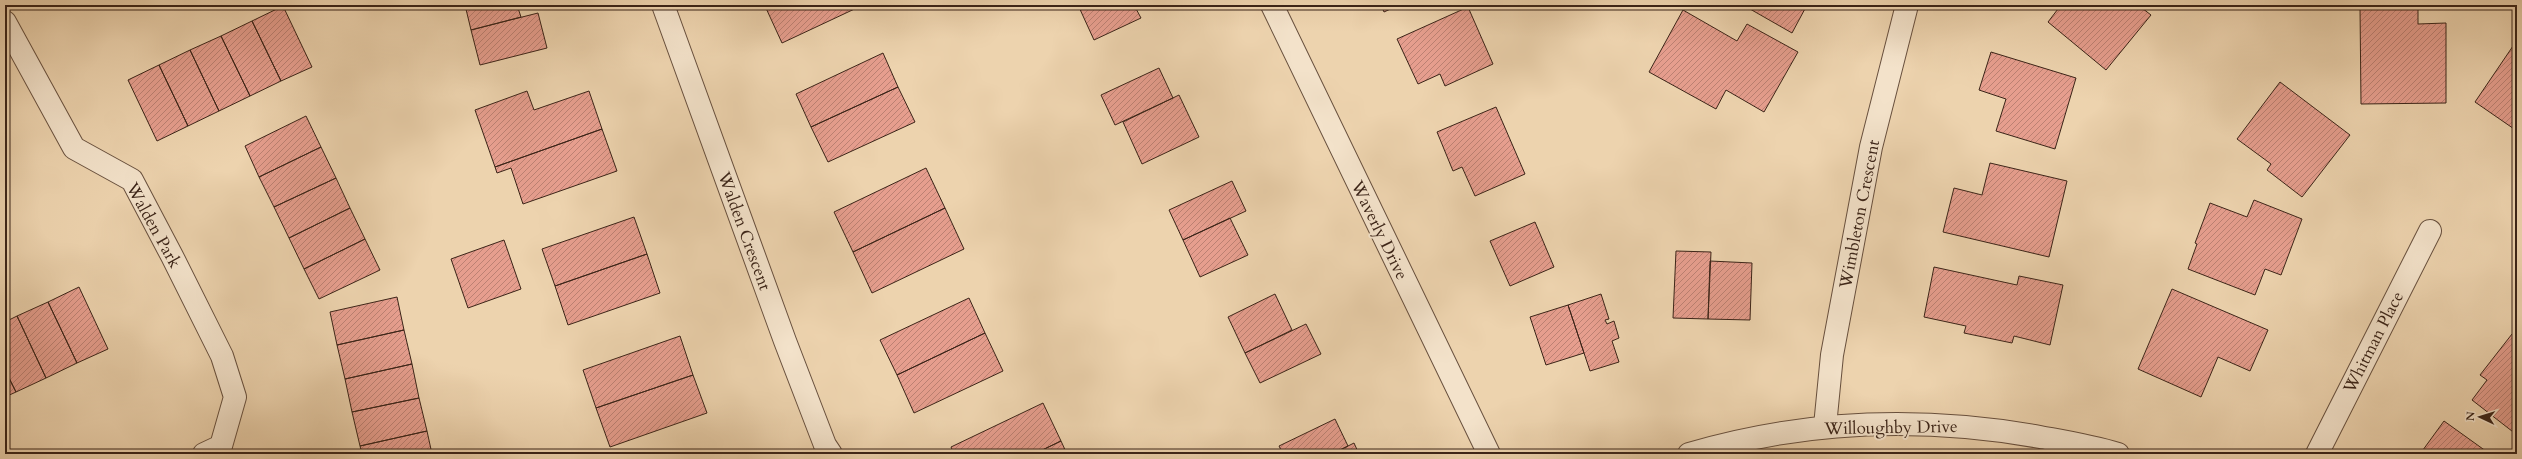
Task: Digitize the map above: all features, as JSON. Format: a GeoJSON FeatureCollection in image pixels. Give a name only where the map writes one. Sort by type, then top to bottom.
{"type":"FeatureCollection","features":[{"type":"Feature","properties":{"kind":"street","name":"Walden Crescent"},"geometry":{"type":"LineString","coordinates":[[663,5],[785,340],[825,445],[831,454]]}},
{"type":"Feature","properties":{"kind":"street","name":"Waverly Drive"},"geometry":{"type":"LineString","coordinates":[[1272,5],[1489,454]]}},
{"type":"Feature","properties":{"kind":"street","name":"Wimbleton Crescent"},"geometry":{"type":"LineString","coordinates":[[1824,426],[1832,355],[1871,147],[1907,5]]}},
{"type":"Feature","properties":{"kind":"street","name":"Walden Park"},"geometry":{"type":"LineString","coordinates":[[5,22],[74,148],[132,180],[222,356],[235,397],[221,446],[204,454]]}},
{"type":"Feature","properties":{"kind":"street","name":"Whitman Place"},"geometry":{"type":"LineString","coordinates":[[2317,454],[2430,231]]}},
{"type":"Feature","properties":{"kind":"street","name":"Willoughby Drive"},"geometry":{"type":"LineString","coordinates":[[1689,454],[1768,434],[1824,426],[1919,423],[1968,426],[2095,447],[2118,454]]}},
{"type":"Feature","properties":{"kind":"building"},"geometry":{"type":"Polygon","coordinates":[[[465,5],[517,5],[521,17],[471,30],[465,5]]]}},
{"type":"Feature","properties":{"kind":"building"},"geometry":{"type":"Polygon","coordinates":[[[863,5],[782,43],[765,6],[863,5]]]}},
{"type":"Feature","properties":{"kind":"building"},"geometry":{"type":"Polygon","coordinates":[[[1078,5],[1134,5],[1141,18],[1094,40],[1078,5]]]}},
{"type":"Feature","properties":{"kind":"building"},"geometry":{"type":"Polygon","coordinates":[[[1381,5],[1399,5],[1384,12],[1381,5]]]}},
{"type":"Feature","properties":{"kind":"building"},"geometry":{"type":"Polygon","coordinates":[[[1743,5],[1807,5],[1792,33],[1743,5]]]}},
{"type":"Feature","properties":{"kind":"building"},"geometry":{"type":"Polygon","coordinates":[[[2061,5],[2138,5],[2151,15],[2106,70],[2048,22],[2061,5]]]}},
{"type":"Feature","properties":{"kind":"building"},"geometry":{"type":"Polygon","coordinates":[[[283,6],[312,67],[281,81],[252,21],[283,6]]]}},
{"type":"Feature","properties":{"kind":"building"},"geometry":{"type":"Polygon","coordinates":[[[1468,7],[1493,64],[1445,86],[1440,74],[1418,84],[1397,39],[1468,7]]]}},
{"type":"Feature","properties":{"kind":"building"},"geometry":{"type":"Polygon","coordinates":[[[2418,7],[2418,24],[2446,23],[2446,103],[2361,104],[2360,8],[2418,7]]]}},
{"type":"Feature","properties":{"kind":"building"},"geometry":{"type":"Polygon","coordinates":[[[1683,10],[1737,41],[1747,24],[1798,52],[1764,112],[1726,90],[1716,109],[1649,72],[1683,10]]]}},
{"type":"Feature","properties":{"kind":"building"},"geometry":{"type":"Polygon","coordinates":[[[538,13],[547,48],[480,65],[471,30],[538,13]]]}},
{"type":"Feature","properties":{"kind":"building"},"geometry":{"type":"Polygon","coordinates":[[[252,21],[281,81],[250,96],[221,36],[252,21]]]}},
{"type":"Feature","properties":{"kind":"building"},"geometry":{"type":"Polygon","coordinates":[[[221,36],[250,96],[219,111],[190,50],[221,36]]]}},
{"type":"Feature","properties":{"kind":"building"},"geometry":{"type":"Polygon","coordinates":[[[2513,46],[2517,49],[2517,131],[2475,102],[2513,46]]]}},
{"type":"Feature","properties":{"kind":"building"},"geometry":{"type":"Polygon","coordinates":[[[190,50],[219,111],[188,126],[159,65],[190,50]]]}},
{"type":"Feature","properties":{"kind":"building"},"geometry":{"type":"Polygon","coordinates":[[[1991,52],[2076,78],[2055,149],[1996,131],[2006,99],[1979,90],[1991,52]]]}},
{"type":"Feature","properties":{"kind":"building"},"geometry":{"type":"Polygon","coordinates":[[[883,53],[898,87],[811,127],[796,94],[883,53]]]}},
{"type":"Feature","properties":{"kind":"building"},"geometry":{"type":"Polygon","coordinates":[[[159,65],[188,126],[157,141],[128,80],[159,65]]]}},
{"type":"Feature","properties":{"kind":"building"},"geometry":{"type":"Polygon","coordinates":[[[1159,68],[1173,98],[1115,125],[1101,95],[1159,68]]]}},
{"type":"Feature","properties":{"kind":"building"},"geometry":{"type":"Polygon","coordinates":[[[2280,82],[2350,135],[2302,197],[2267,170],[2271,164],[2237,139],[2280,82]]]}},
{"type":"Feature","properties":{"kind":"building"},"geometry":{"type":"Polygon","coordinates":[[[898,87],[915,122],[828,162],[811,127],[898,87]]]}},
{"type":"Feature","properties":{"kind":"building"},"geometry":{"type":"Polygon","coordinates":[[[527,91],[534,110],[589,91],[602,129],[495,167],[475,110],[527,91]]]}},
{"type":"Feature","properties":{"kind":"building"},"geometry":{"type":"Polygon","coordinates":[[[1179,95],[1199,137],[1142,164],[1123,122],[1179,95]]]}},
{"type":"Feature","properties":{"kind":"building"},"geometry":{"type":"Polygon","coordinates":[[[1496,107],[1525,174],[1475,196],[1462,167],[1453,171],[1437,132],[1496,107]]]}},
{"type":"Feature","properties":{"kind":"building"},"geometry":{"type":"Polygon","coordinates":[[[306,116],[321,147],[259,177],[245,146],[306,116]]]}},
{"type":"Feature","properties":{"kind":"building"},"geometry":{"type":"Polygon","coordinates":[[[602,129],[617,171],[523,204],[511,168],[497,173],[495,167],[602,129]]]}},
{"type":"Feature","properties":{"kind":"building"},"geometry":{"type":"Polygon","coordinates":[[[321,147],[336,178],[274,207],[259,177],[321,147]]]}},
{"type":"Feature","properties":{"kind":"building"},"geometry":{"type":"Polygon","coordinates":[[[1990,163],[2067,181],[2049,257],[1943,232],[1954,188],[1982,195],[1990,163]]]}},
{"type":"Feature","properties":{"kind":"building"},"geometry":{"type":"Polygon","coordinates":[[[926,168],[945,208],[853,252],[834,212],[926,168]]]}},
{"type":"Feature","properties":{"kind":"building"},"geometry":{"type":"Polygon","coordinates":[[[336,178],[350,208],[289,238],[274,207],[336,178]]]}},
{"type":"Feature","properties":{"kind":"building"},"geometry":{"type":"Polygon","coordinates":[[[1232,181],[1246,211],[1183,240],[1169,210],[1232,181]]]}},
{"type":"Feature","properties":{"kind":"building"},"geometry":{"type":"Polygon","coordinates":[[[2254,200],[2302,219],[2281,275],[2265,269],[2255,295],[2188,269],[2197,244],[2195,243],[2210,203],[2247,217],[2254,200]]]}},
{"type":"Feature","properties":{"kind":"building"},"geometry":{"type":"Polygon","coordinates":[[[350,208],[365,239],[304,269],[289,238],[350,208]]]}},
{"type":"Feature","properties":{"kind":"building"},"geometry":{"type":"Polygon","coordinates":[[[945,208],[964,249],[872,293],[853,252],[945,208]]]}},
{"type":"Feature","properties":{"kind":"building"},"geometry":{"type":"Polygon","coordinates":[[[634,217],[647,254],[555,286],[542,249],[634,217]]]}},
{"type":"Feature","properties":{"kind":"building"},"geometry":{"type":"Polygon","coordinates":[[[1230,218],[1248,255],[1200,277],[1183,240],[1230,218]]]}},
{"type":"Feature","properties":{"kind":"building"},"geometry":{"type":"Polygon","coordinates":[[[1535,222],[1554,267],[1510,286],[1490,241],[1535,222]]]}},
{"type":"Feature","properties":{"kind":"building"},"geometry":{"type":"Polygon","coordinates":[[[365,239],[380,270],[319,299],[304,269],[365,239]]]}},
{"type":"Feature","properties":{"kind":"building"},"geometry":{"type":"Polygon","coordinates":[[[504,240],[521,289],[468,308],[451,259],[504,240]]]}},
{"type":"Feature","properties":{"kind":"building"},"geometry":{"type":"Polygon","coordinates":[[[1676,251],[1711,252],[1708,319],[1673,318],[1676,251]]]}},
{"type":"Feature","properties":{"kind":"building"},"geometry":{"type":"Polygon","coordinates":[[[647,254],[660,293],[568,325],[555,286],[647,254]]]}},
{"type":"Feature","properties":{"kind":"building"},"geometry":{"type":"Polygon","coordinates":[[[1710,261],[1752,263],[1750,320],[1708,319],[1710,261]]]}},
{"type":"Feature","properties":{"kind":"building"},"geometry":{"type":"Polygon","coordinates":[[[1934,267],[2017,285],[2019,276],[2063,285],[2050,345],[2014,336],[2012,343],[1964,333],[1966,326],[1924,317],[1934,267]]]}},
{"type":"Feature","properties":{"kind":"building"},"geometry":{"type":"Polygon","coordinates":[[[79,287],[108,349],[77,363],[48,302],[79,287]]]}},
{"type":"Feature","properties":{"kind":"building"},"geometry":{"type":"Polygon","coordinates":[[[2172,289],[2268,330],[2250,371],[2218,357],[2201,397],[2138,369],[2172,289]]]}},
{"type":"Feature","properties":{"kind":"building"},"geometry":{"type":"Polygon","coordinates":[[[1275,294],[1292,330],[1245,353],[1228,317],[1275,294]]]}},
{"type":"Feature","properties":{"kind":"building"},"geometry":{"type":"Polygon","coordinates":[[[1601,294],[1609,319],[1605,320],[1607,324],[1614,321],[1619,338],[1612,341],[1619,362],[1590,371],[1568,305],[1601,294]]]}},
{"type":"Feature","properties":{"kind":"building"},"geometry":{"type":"Polygon","coordinates":[[[397,297],[404,330],[337,345],[330,312],[397,297]]]}},
{"type":"Feature","properties":{"kind":"building"},"geometry":{"type":"Polygon","coordinates":[[[969,298],[985,333],[897,375],[880,340],[969,298]]]}},
{"type":"Feature","properties":{"kind":"building"},"geometry":{"type":"Polygon","coordinates":[[[48,302],[77,363],[46,378],[17,316],[48,302]]]}},
{"type":"Feature","properties":{"kind":"building"},"geometry":{"type":"Polygon","coordinates":[[[1568,305],[1584,353],[1546,365],[1530,317],[1568,305]]]}},
{"type":"Feature","properties":{"kind":"building"},"geometry":{"type":"Polygon","coordinates":[[[17,316],[46,378],[16,392],[5,370],[5,322],[17,316]]]}},
{"type":"Feature","properties":{"kind":"building"},"geometry":{"type":"Polygon","coordinates":[[[1306,324],[1321,354],[1260,383],[1245,353],[1306,324]]]}},
{"type":"Feature","properties":{"kind":"building"},"geometry":{"type":"Polygon","coordinates":[[[404,330],[412,364],[345,379],[337,345],[404,330]]]}},
{"type":"Feature","properties":{"kind":"building"},"geometry":{"type":"Polygon","coordinates":[[[985,333],[1003,371],[914,413],[897,375],[985,333]]]}},
{"type":"Feature","properties":{"kind":"building"},"geometry":{"type":"Polygon","coordinates":[[[2512,334],[2517,337],[2517,435],[2472,400],[2487,380],[2480,375],[2512,334]]]}},
{"type":"Feature","properties":{"kind":"building"},"geometry":{"type":"Polygon","coordinates":[[[680,336],[693,375],[596,408],[583,370],[680,336]]]}},
{"type":"Feature","properties":{"kind":"building"},"geometry":{"type":"Polygon","coordinates":[[[412,364],[419,398],[352,412],[345,379],[412,364]]]}},
{"type":"Feature","properties":{"kind":"building"},"geometry":{"type":"Polygon","coordinates":[[[5,370],[16,392],[5,397],[5,370]]]}},
{"type":"Feature","properties":{"kind":"building"},"geometry":{"type":"Polygon","coordinates":[[[693,375],[707,413],[610,447],[596,408],[693,375]]]}},
{"type":"Feature","properties":{"kind":"building"},"geometry":{"type":"Polygon","coordinates":[[[419,398],[427,431],[360,446],[352,412],[419,398]]]}},
{"type":"Feature","properties":{"kind":"building"},"geometry":{"type":"Polygon","coordinates":[[[1043,403],[1061,441],[1034,454],[954,454],[951,447],[1043,403]]]}},
{"type":"Feature","properties":{"kind":"building"},"geometry":{"type":"Polygon","coordinates":[[[1335,419],[1348,446],[1332,454],[1283,454],[1279,446],[1335,419]]]}},
{"type":"Feature","properties":{"kind":"building"},"geometry":{"type":"Polygon","coordinates":[[[2444,421],[2490,454],[2420,454],[2444,421]]]}},
{"type":"Feature","properties":{"kind":"building"},"geometry":{"type":"Polygon","coordinates":[[[427,431],[432,454],[362,454],[360,446],[427,431]]]}},
{"type":"Feature","properties":{"kind":"building"},"geometry":{"type":"Polygon","coordinates":[[[1061,441],[1067,454],[1034,454],[1061,441]]]}},
{"type":"Feature","properties":{"kind":"building"},"geometry":{"type":"Polygon","coordinates":[[[1354,443],[1359,454],[1332,454],[1354,443]]]}}]}
